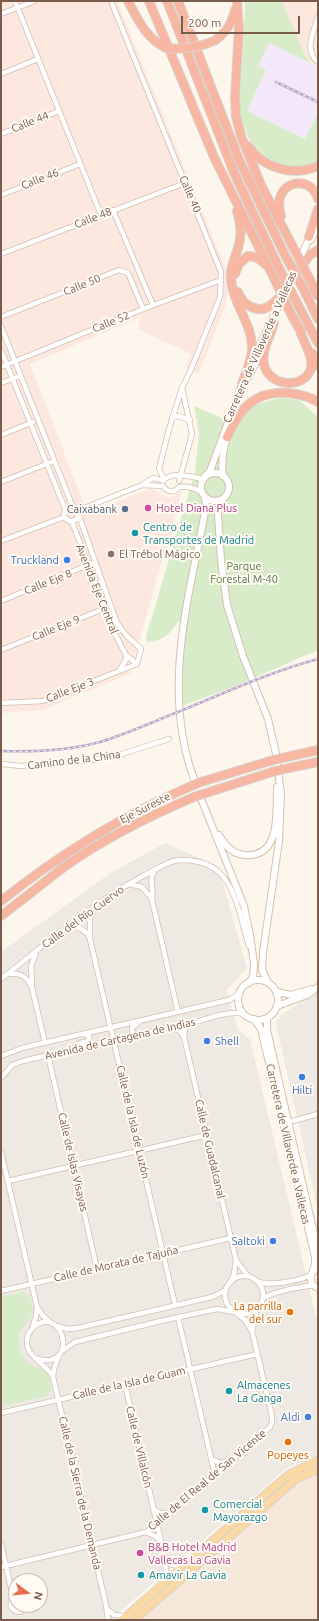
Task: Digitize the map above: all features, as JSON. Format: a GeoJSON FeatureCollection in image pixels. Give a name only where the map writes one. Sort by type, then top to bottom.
{"type":"FeatureCollection","features":[{"type":"Feature","properties":{"kind":"highway"},"geometry":{"type":"LineString","coordinates":[[128,1],[147,34],[157,44],[166,48],[191,49],[203,46],[216,40],[224,33],[231,23],[237,1]]}},
{"type":"Feature","properties":{"kind":"highway"},"geometry":{"type":"LineString","coordinates":[[149,1],[214,157],[234,198],[276,274],[297,303],[318,343]]}},
{"type":"Feature","properties":{"kind":"highway"},"geometry":{"type":"LineString","coordinates":[[167,1],[234,173],[292,314],[318,366]]}},
{"type":"Feature","properties":{"kind":"highway"},"geometry":{"type":"LineString","coordinates":[[178,1],[240,162],[318,319]]}},
{"type":"Feature","properties":{"kind":"highway"},"geometry":{"type":"LineString","coordinates":[[237,1],[238,28],[235,97],[236,116],[242,136],[261,184],[318,296]]}},
{"type":"Feature","properties":{"kind":"highway"},"geometry":{"type":"LineString","coordinates":[[242,136],[252,151],[268,164],[289,171],[298,171],[318,166]]}},
{"type":"Feature","properties":{"kind":"highway"},"geometry":{"type":"LineString","coordinates":[[287,236],[278,202],[284,189],[289,185],[302,183],[309,186],[314,191],[318,199]]}},
{"type":"Feature","properties":{"kind":"highway"},"geometry":{"type":"LineString","coordinates":[[234,198],[240,223],[240,243],[232,266],[231,282],[232,288],[250,330],[252,341],[252,351],[242,384]]}},
{"type":"Feature","properties":{"kind":"highway"},"geometry":{"type":"LineString","coordinates":[[309,237],[318,209]]}},
{"type":"Feature","properties":{"kind":"highway"},"geometry":{"type":"LineString","coordinates":[[298,270],[310,255],[318,250]]}},
{"type":"Feature","properties":{"kind":"highway"},"geometry":{"type":"LineString","coordinates":[[276,274],[262,260],[255,256],[248,256],[242,260],[236,270],[235,278],[236,287],[243,301],[254,308],[267,308],[272,305],[286,288]]}},
{"type":"Feature","properties":{"kind":"highway"},"geometry":{"type":"LineString","coordinates":[[274,323],[264,352],[264,362],[271,377],[284,384],[301,380],[307,376],[311,368],[311,359],[299,328]]}},
{"type":"Feature","properties":{"kind":"highway"},"geometry":{"type":"LineString","coordinates":[[227,437],[239,413],[254,400],[264,396],[273,393],[296,394],[306,396],[318,402]]}},
{"type":"Feature","properties":{"kind":"highway","name":"Eje Sureste"},"geometry":{"type":"LineString","coordinates":[[1,901],[91,837],[152,803],[189,787],[197,780],[318,750]]}},
{"type":"Feature","properties":{"kind":"highway","name":"Eje Sureste"},"geometry":{"type":"LineString","coordinates":[[1,916],[64,867],[157,813],[194,797],[204,800],[275,775],[284,769],[318,762]]}},
{"type":"Feature","properties":{"kind":"main road","name":"Carretera de Villaverde a Vallecas"},"geometry":{"type":"LineString","coordinates":[[204,478],[210,471],[242,384],[318,218]]}},
{"type":"Feature","properties":{"kind":"main road","name":"Carretera de Villaverde a Vallecas"},"geometry":{"type":"LineString","coordinates":[[223,476],[223,451],[244,386],[318,225]]}},
{"type":"Feature","properties":{"kind":"main road"},"geometry":{"type":"LineString","coordinates":[[197,780],[188,762],[182,737],[177,691],[178,662],[183,625],[206,507],[200,488],[204,478],[214,473],[223,476],[226,479],[229,487],[227,495],[220,500],[212,502],[203,495]]}},
{"type":"Feature","properties":{"kind":"main road"},"geometry":{"type":"LineString","coordinates":[[204,800],[223,841],[229,848],[241,854],[250,855],[259,853],[270,843],[274,833],[276,754],[268,719],[243,656],[227,605],[221,560],[218,514],[220,500]]}},
{"type":"Feature","properties":{"kind":"main road"},"geometry":{"type":"LineString","coordinates":[[275,775],[281,794],[279,841],[264,939],[262,964],[263,974],[268,983],[276,992],[291,995],[318,987]]}},
{"type":"Feature","properties":{"kind":"main road"},"geometry":{"type":"LineString","coordinates":[[204,800],[244,906],[253,956],[254,972],[249,983]]}},
{"type":"Feature","properties":{"kind":"main road"},"geometry":{"type":"LineString","coordinates":[[268,983],[256,981],[243,987],[240,993],[239,1004],[244,1014],[254,1019],[267,1018],[272,1014],[277,1006],[276,992]]}},
{"type":"Feature","properties":{"kind":"main road"},"geometry":{"type":"LineString","coordinates":[[277,1006],[307,995],[318,987]]}},
{"type":"Feature","properties":{"kind":"main road","name":"Carretera de Villaverde a Vallecas"},"geometry":{"type":"LineString","coordinates":[[267,1018],[266,1030],[318,1251]]}},
{"type":"Feature","properties":{"kind":"main road","name":"Carretera de Villaverde a Vallecas"},"geometry":{"type":"LineString","coordinates":[[254,1019],[262,1029],[314,1258],[315,1264],[311,1280],[317,1287]]}},
{"type":"Feature","properties":{"kind":"main road"},"geometry":{"type":"LineString","coordinates":[[124,1618],[275,1486],[291,1473],[318,1460]]}},
{"type":"Feature","properties":{"kind":"main road"},"geometry":{"type":"LineString","coordinates":[[134,1620],[296,1480],[318,1469]]}},
{"type":"Feature","properties":{"kind":"street"},"geometry":{"type":"LineString","coordinates":[[15,1],[101,215]]}},
{"type":"Feature","properties":{"kind":"street"},"geometry":{"type":"LineString","coordinates":[[1,14],[34,1]]}},
{"type":"Feature","properties":{"kind":"street","name":"Calle 40"},"geometry":{"type":"LineString","coordinates":[[112,1],[221,272],[220,297],[182,388],[172,418],[159,468],[153,478]]}},
{"type":"Feature","properties":{"kind":"street"},"geometry":{"type":"LineString","coordinates":[[318,17],[311,40],[310,51],[314,59],[318,62]]}},
{"type":"Feature","properties":{"kind":"street"},"geometry":{"type":"LineString","coordinates":[[1,74],[38,59]]}},
{"type":"Feature","properties":{"kind":"street","name":"Calle 44"},"geometry":{"type":"LineString","coordinates":[[1,134],[59,111]]}},
{"type":"Feature","properties":{"kind":"street","name":"Calle 46"},"geometry":{"type":"LineString","coordinates":[[1,195],[80,164]]}},
{"type":"Feature","properties":{"kind":"street","name":"Calle 48"},"geometry":{"type":"LineString","coordinates":[[1,254],[185,182]]}},
{"type":"Feature","properties":{"kind":"street"},"geometry":{"type":"LineString","coordinates":[[113,210],[153,305]]}},
{"type":"Feature","properties":{"kind":"street","name":"Calle 50"},"geometry":{"type":"LineString","coordinates":[[1,317],[119,270],[128,273],[143,309]]}},
{"type":"Feature","properties":{"kind":"street","name":"Calle 52"},"geometry":{"type":"LineString","coordinates":[[1,367],[153,305],[221,280]]}},
{"type":"Feature","properties":{"kind":"street"},"geometry":{"type":"LineString","coordinates":[[1,326],[72,506],[79,513]]}},
{"type":"Feature","properties":{"kind":"street"},"geometry":{"type":"LineString","coordinates":[[1,350],[65,509],[64,517]]}},
{"type":"Feature","properties":{"kind":"street"},"geometry":{"type":"LineString","coordinates":[[1,383],[20,376]]}},
{"type":"Feature","properties":{"kind":"street"},"geometry":{"type":"LineString","coordinates":[[179,487],[178,476],[192,434],[182,388]]}},
{"type":"Feature","properties":{"kind":"street"},"geometry":{"type":"LineString","coordinates":[[172,418],[178,416],[190,420]]}},
{"type":"Feature","properties":{"kind":"street"},"geometry":{"type":"LineString","coordinates":[[1,435],[38,421]]}},
{"type":"Feature","properties":{"kind":"street"},"geometry":{"type":"LineString","coordinates":[[1,482],[54,461]]}},
{"type":"Feature","properties":{"kind":"street"},"geometry":{"type":"LineString","coordinates":[[159,468],[164,479],[163,486],[167,491],[176,491],[179,487]]}},
{"type":"Feature","properties":{"kind":"street"},"geometry":{"type":"LineString","coordinates":[[64,517],[67,521],[72,522],[76,520],[79,513],[142,485],[153,478],[164,479],[168,476],[178,476],[204,478]]}},
{"type":"Feature","properties":{"kind":"street"},"geometry":{"type":"LineString","coordinates":[[142,485],[163,486]]}},
{"type":"Feature","properties":{"kind":"street"},"geometry":{"type":"LineString","coordinates":[[179,487],[194,488],[203,495]]}},
{"type":"Feature","properties":{"kind":"street"},"geometry":{"type":"LineString","coordinates":[[65,509],[72,506]]}},
{"type":"Feature","properties":{"kind":"street","name":"Avenida Eje Central"},"geometry":{"type":"LineString","coordinates":[[72,522],[87,566],[114,632],[126,654],[137,664],[141,649],[126,635],[117,623],[79,513]]}},
{"type":"Feature","properties":{"kind":"street"},"geometry":{"type":"LineString","coordinates":[[1,541],[64,517]]}},
{"type":"Feature","properties":{"kind":"street","name":"Calle Eje 8"},"geometry":{"type":"LineString","coordinates":[[1,601],[95,562]]}},
{"type":"Feature","properties":{"kind":"street","name":"Calle Eje 9"},"geometry":{"type":"LineString","coordinates":[[1,650],[111,606]]}},
{"type":"Feature","properties":{"kind":"street"},"geometry":{"type":"LineString","coordinates":[[118,672],[126,660],[126,654]]}},
{"type":"Feature","properties":{"kind":"street","name":"Calle Eje 3"},"geometry":{"type":"LineString","coordinates":[[1,703],[43,701],[137,664]]}},
{"type":"Feature","properties":{"kind":"street","name":"Camino de la China"},"geometry":{"type":"LineString","coordinates":[[1,764],[21,766],[93,760],[122,754],[169,739]]}},
{"type":"Feature","properties":{"kind":"street","name":"Calle del Río Cuervo"},"geometry":{"type":"LineString","coordinates":[[1,979],[96,906],[129,884],[175,861],[187,860],[206,864],[219,872],[234,896],[253,956]]}},
{"type":"Feature","properties":{"kind":"street"},"geometry":{"type":"LineString","coordinates":[[155,870],[151,881],[153,894],[152,900],[178,1012]]}},
{"type":"Feature","properties":{"kind":"street"},"geometry":{"type":"LineString","coordinates":[[129,884],[142,887],[152,900]]}},
{"type":"Feature","properties":{"kind":"street","name":"Calle de la Isla de Luzón"},"geometry":{"type":"LineString","coordinates":[[96,906],[89,924],[90,940],[175,1305]]}},
{"type":"Feature","properties":{"kind":"street"},"geometry":{"type":"LineString","coordinates":[[68,927],[75,926],[82,929],[88,935],[90,940]]}},
{"type":"Feature","properties":{"kind":"street"},"geometry":{"type":"LineString","coordinates":[[32,988],[31,966],[38,950]]}},
{"type":"Feature","properties":{"kind":"street"},"geometry":{"type":"LineString","coordinates":[[8,974],[18,973],[29,981],[45,1043]]}},
{"type":"Feature","properties":{"kind":"street","name":"Avenida de Cartagena de Indias"},"geometry":{"type":"LineString","coordinates":[[1,1056],[22,1048],[229,1000],[240,993]]}},
{"type":"Feature","properties":{"kind":"street","name":"Avenida de Cartagena de Indias"},"geometry":{"type":"LineString","coordinates":[[1,1078],[12,1065],[23,1061],[136,1034],[188,1024],[230,1013],[238,1012],[244,1014]]}},
{"type":"Feature","properties":{"kind":"street"},"geometry":{"type":"LineString","coordinates":[[136,1034],[132,1032],[132,1028],[140,1021]]}},
{"type":"Feature","properties":{"kind":"street"},"geometry":{"type":"LineString","coordinates":[[184,1037],[188,1024]]}},
{"type":"Feature","properties":{"kind":"street"},"geometry":{"type":"LineString","coordinates":[[169,1027],[180,1032],[184,1037]]}},
{"type":"Feature","properties":{"kind":"street"},"geometry":{"type":"LineString","coordinates":[[70,1050],[80,1043],[89,1041],[89,1036],[84,1034]]}},
{"type":"Feature","properties":{"kind":"street","name":"Calle de Guadalcanal"},"geometry":{"type":"LineString","coordinates":[[184,1037],[236,1260],[231,1282]]}},
{"type":"Feature","properties":{"kind":"street","name":"Calle de Islas Visayas"},"geometry":{"type":"LineString","coordinates":[[48,1055],[98,1269]]}},
{"type":"Feature","properties":{"kind":"street"},"geometry":{"type":"LineString","coordinates":[[1,1069],[1,1078]]}},
{"type":"Feature","properties":{"kind":"street"},"geometry":{"type":"LineString","coordinates":[[293,1121],[318,1114]]}},
{"type":"Feature","properties":{"kind":"street"},"geometry":{"type":"LineString","coordinates":[[8,1181],[207,1135]]}},
{"type":"Feature","properties":{"kind":"street"},"geometry":{"type":"LineString","coordinates":[[1,1152],[37,1307],[41,1314],[51,1323],[57,1326],[72,1329],[212,1297],[226,1290],[231,1282],[236,1278],[248,1276],[258,1282],[262,1287],[263,1298],[257,1310],[247,1314],[217,1308],[75,1342],[48,1360],[35,1358],[29,1351],[26,1341],[32,1329],[37,1307]]}},
{"type":"Feature","properties":{"kind":"street","name":"Calle de Morata de Tajuña"},"geometry":{"type":"LineString","coordinates":[[1,1291],[231,1238]]}},
{"type":"Feature","properties":{"kind":"street","name":"Calle de Guadalcanal"},"geometry":{"type":"LineString","coordinates":[[236,1260],[248,1276]]}},
{"type":"Feature","properties":{"kind":"street"},"geometry":{"type":"LineString","coordinates":[[258,1282],[270,1284],[301,1278],[314,1271]]}},
{"type":"Feature","properties":{"kind":"street"},"geometry":{"type":"LineString","coordinates":[[263,1298],[273,1293],[306,1286],[317,1287]]}},
{"type":"Feature","properties":{"kind":"street"},"geometry":{"type":"LineString","coordinates":[[226,1290],[226,1300],[230,1309],[235,1312]]}},
{"type":"Feature","properties":{"kind":"street","name":"Calle de El Real de San Vicente"},"geometry":{"type":"LineString","coordinates":[[252,1331],[257,1310]]}},
{"type":"Feature","properties":{"kind":"street","name":"Calle de El Real de San Vicente"},"geometry":{"type":"LineString","coordinates":[[4,1566],[146,1532],[157,1525],[268,1429],[272,1422],[272,1414],[252,1331],[245,1320],[235,1312]]}},
{"type":"Feature","properties":{"kind":"street"},"geometry":{"type":"LineString","coordinates":[[178,1318],[215,1475]]}},
{"type":"Feature","properties":{"kind":"street"},"geometry":{"type":"LineString","coordinates":[[32,1329],[41,1323],[51,1323]]}},
{"type":"Feature","properties":{"kind":"street"},"geometry":{"type":"LineString","coordinates":[[57,1326],[64,1341],[60,1353]]}},
{"type":"Feature","properties":{"kind":"street","name":"Calle de la Sierra de la Demanda"},"geometry":{"type":"LineString","coordinates":[[60,1353],[54,1369],[53,1377],[107,1609],[108,1620]]}},
{"type":"Feature","properties":{"kind":"street","name":"Calle de la Isla de Guam"},"geometry":{"type":"LineString","coordinates":[[1,1413],[258,1354]]}},
{"type":"Feature","properties":{"kind":"street","name":"Calle de la Sierra de la Demanda"},"geometry":{"type":"LineString","coordinates":[[35,1358],[47,1368],[53,1377]]}},
{"type":"Feature","properties":{"kind":"street","name":"Calle de Villalcón"},"geometry":{"type":"LineString","coordinates":[[124,1384],[165,1559],[166,1574],[162,1585]]}},
{"type":"Feature","properties":{"kind":"street"},"geometry":{"type":"LineString","coordinates":[[211,1458],[220,1463],[230,1462]]}},
{"type":"Feature","properties":{"kind":"street"},"geometry":{"type":"LineString","coordinates":[[153,1509],[160,1513],[170,1514]]}},
{"type":"Feature","properties":{"kind":"street"},"geometry":{"type":"LineString","coordinates":[[146,1532],[155,1536],[161,1541]]}},
{"type":"Feature","properties":{"kind":"street"},"geometry":{"type":"LineString","coordinates":[[1,1544],[4,1566],[8,1578]]}},
{"type":"Feature","properties":{"kind":"street"},"geometry":{"type":"LineString","coordinates":[[165,1559],[172,1565],[184,1566]]}},
{"type":"Feature","properties":{"kind":"street"},"geometry":{"type":"LineString","coordinates":[[107,1609],[114,1615],[124,1618]]}},
{"type":"Feature","properties":{"kind":"shaded area"},"geometry":{"type":"Polygon","coordinates":[[[1,1],[19,1],[20,3],[24,1],[117,1],[226,270],[228,284],[226,304],[199,374],[185,367],[191,354],[138,329],[141,317],[30,364],[88,514],[151,488],[169,498],[181,493],[130,674],[42,710],[1,713],[1,1]]]}},
{"type":"Feature","properties":{"kind":"shaded area"},"geometry":{"type":"Polygon","coordinates":[[[282,1],[318,1],[318,67],[307,59],[282,1]]]}},
{"type":"Feature","properties":{"kind":"shaded area"},"geometry":{"type":"Polygon","coordinates":[[[269,43],[318,67],[318,113],[305,139],[247,111],[266,70],[258,66],[269,43]]]}},
{"type":"Feature","properties":{"kind":"shaded area"},"geometry":{"type":"Polygon","coordinates":[[[165,843],[218,866],[247,968],[227,990],[238,1030],[250,1039],[318,1325],[318,1455],[288,1467],[110,1620],[1,1620],[1,952],[112,872],[165,843]]]}},
{"type":"Feature","properties":{"kind":"shaded area"},"geometry":{"type":"Polygon","coordinates":[[[318,991],[318,1211],[276,1023],[281,1015],[318,991]]]}},
{"type":"Feature","properties":{"kind":"shaded area"},"geometry":{"type":"Polygon","coordinates":[[[318,1469],[318,1620],[134,1620],[296,1479],[318,1469]]]}},
{"type":"Feature","properties":{"kind":"green space"},"geometry":{"type":"Polygon","coordinates":[[[245,1],[282,1],[307,59],[312,64],[269,43],[258,66],[266,70],[247,111],[305,139],[318,113],[317,162],[298,166],[278,163],[266,157],[256,149],[246,133],[240,105],[245,1]]]}},
{"type":"Feature","properties":{"kind":"green space","name":"Parque Forestal M-40"},"geometry":{"type":"Polygon","coordinates":[[[281,398],[299,400],[318,417],[318,650],[233,687],[182,706],[182,664],[186,622],[178,621],[173,629],[161,639],[147,642],[146,637],[195,472],[199,432],[194,406],[236,424],[255,405],[281,398]]]}},
{"type":"Feature","properties":{"kind":"green space"},"geometry":{"type":"Polygon","coordinates":[[[23,1292],[30,1297],[34,1313],[19,1335],[20,1351],[29,1364],[43,1369],[49,1376],[52,1389],[47,1396],[3,1406],[1,1396],[1,1297],[23,1292]]]}},
{"type":"Feature","properties":{"kind":"railway"},"geometry":{"type":"LineString","coordinates":[[276,82],[318,102]]}},
{"type":"Feature","properties":{"kind":"railway"},"geometry":{"type":"LineString","coordinates":[[1,751],[51,750],[100,742],[134,730],[261,678],[318,659]]}},
{"type":"Feature","properties":{"kind":"place","name":"Hotel Diana Plus"},"geometry":{"type":"Point","coordinates":[148,508]}},
{"type":"Feature","properties":{"kind":"place","name":"Caixabank"},"geometry":{"type":"Point","coordinates":[125,509]}},
{"type":"Feature","properties":{"kind":"place","name":"Centro de Transportes de Madrid"},"geometry":{"type":"Point","coordinates":[135,533]}},
{"type":"Feature","properties":{"kind":"place","name":"El Trébol Mágico"},"geometry":{"type":"Point","coordinates":[111,554]}},
{"type":"Feature","properties":{"kind":"place","name":"Truckland"},"geometry":{"type":"Point","coordinates":[67,560]}},
{"type":"Feature","properties":{"kind":"place","name":"Shell"},"geometry":{"type":"Point","coordinates":[207,1041]}},
{"type":"Feature","properties":{"kind":"place","name":"Hilti"},"geometry":{"type":"Point","coordinates":[302,1077]}},
{"type":"Feature","properties":{"kind":"place","name":"Saltoki"},"geometry":{"type":"Point","coordinates":[273,1241]}},
{"type":"Feature","properties":{"kind":"place","name":"La parrilla del sur"},"geometry":{"type":"Point","coordinates":[290,1312]}},
{"type":"Feature","properties":{"kind":"place","name":"Almacenes La Ganga"},"geometry":{"type":"Point","coordinates":[229,1391]}},
{"type":"Feature","properties":{"kind":"place","name":"Aldi"},"geometry":{"type":"Point","coordinates":[308,1417]}},
{"type":"Feature","properties":{"kind":"place","name":"Popeyes"},"geometry":{"type":"Point","coordinates":[288,1442]}},
{"type":"Feature","properties":{"kind":"place","name":"Comercial Mayorazgo"},"geometry":{"type":"Point","coordinates":[205,1510]}},
{"type":"Feature","properties":{"kind":"place","name":"B&B Hotel Madrid Vallecas La Gavia"},"geometry":{"type":"Point","coordinates":[140,1553]}},
{"type":"Feature","properties":{"kind":"place","name":"Amavir La Gavia"},"geometry":{"type":"Point","coordinates":[141,1575]}}]}
